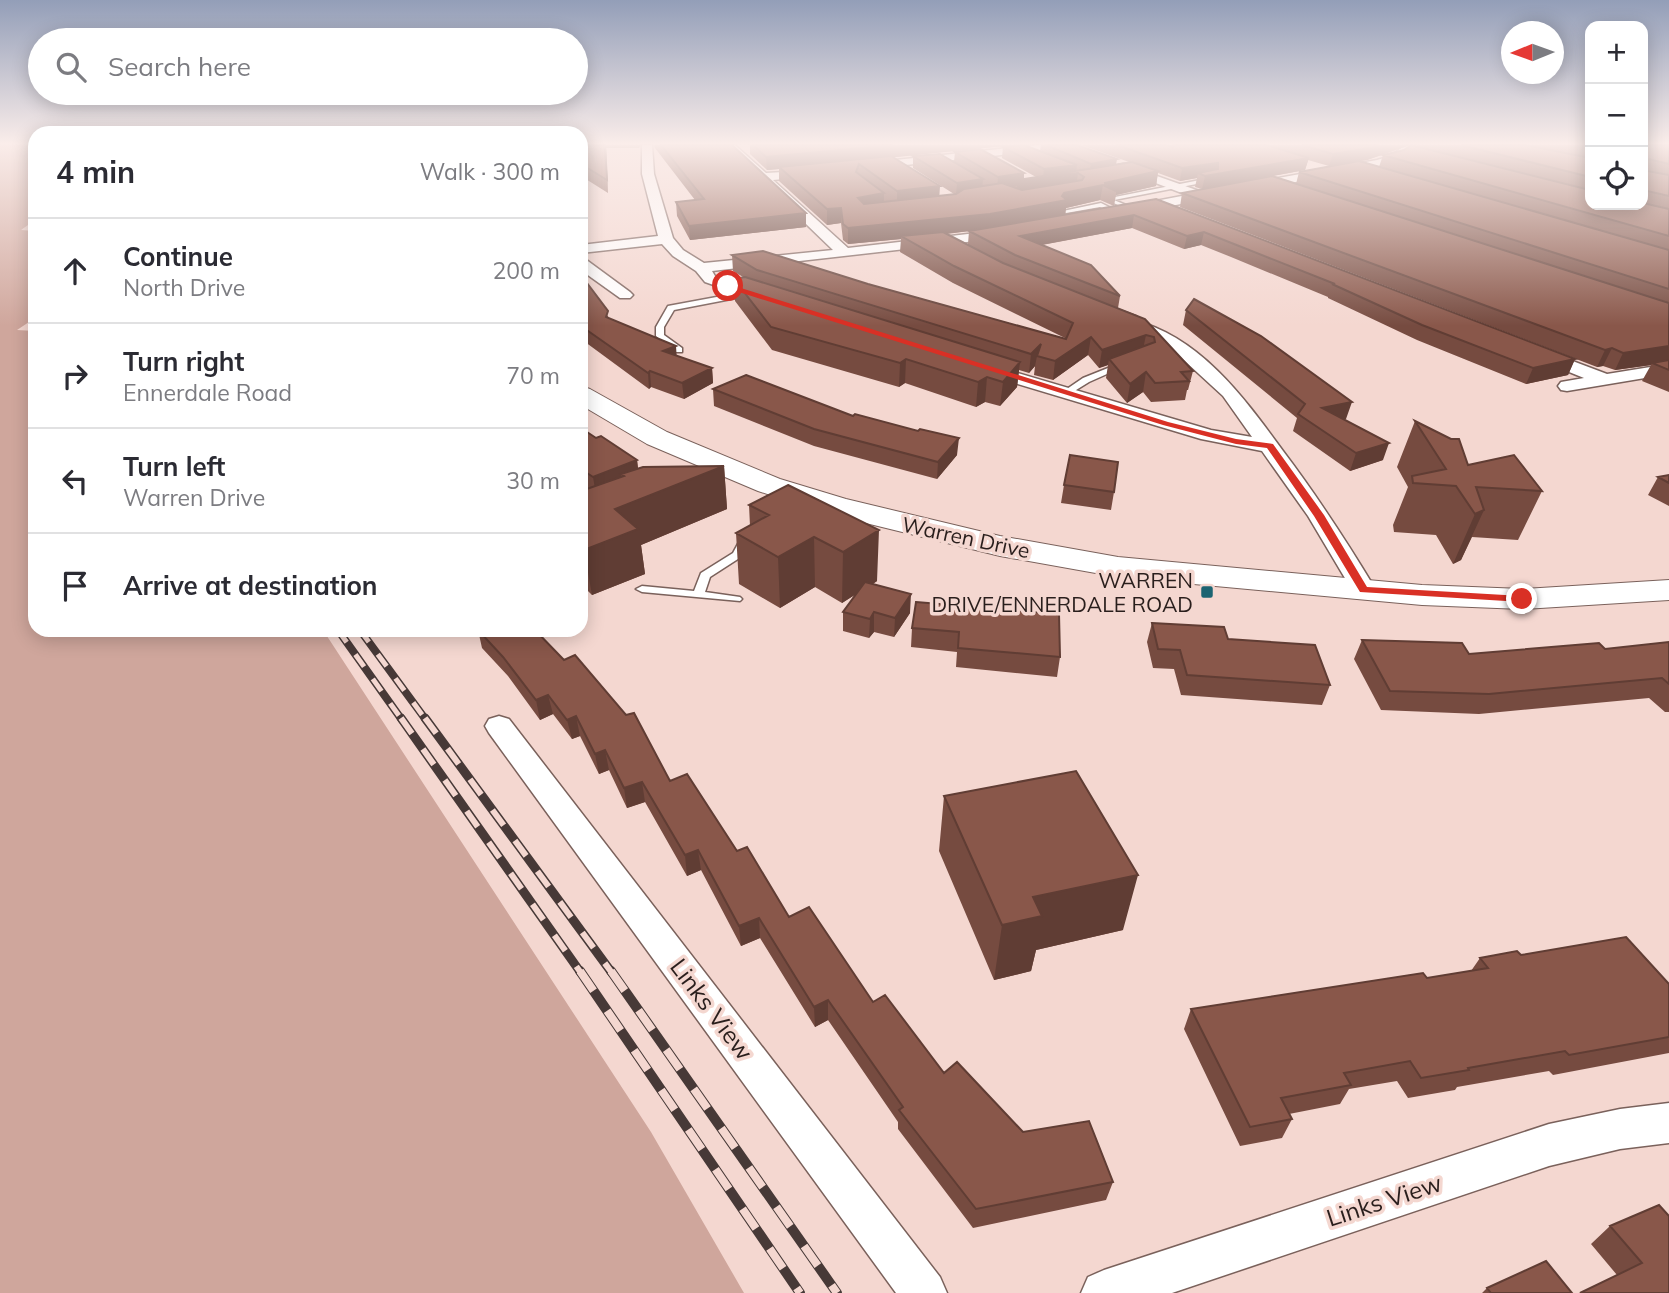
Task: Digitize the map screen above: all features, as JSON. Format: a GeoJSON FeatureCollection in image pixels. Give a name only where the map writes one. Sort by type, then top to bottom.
{"type":"FeatureCollection","features":[{"type":"Feature","properties":{"kind":"street"},"geometry":{"type":"LineString","coordinates":[[657,205],[666,239],[678,253],[701,268],[710,279],[783,303]]}},
{"type":"Feature","properties":{"kind":"street"},"geometry":{"type":"LineString","coordinates":[[794,205],[845,253]]}},
{"type":"Feature","properties":{"kind":"street"},"geometry":{"type":"LineString","coordinates":[[1063,217],[1124,211],[1150,205]]}},
{"type":"Feature","properties":{"kind":"street"},"geometry":{"type":"LineString","coordinates":[[1159,205],[1182,214]]}},
{"type":"Feature","properties":{"kind":"street"},"geometry":{"type":"LineString","coordinates":[[701,268],[947,242],[1013,232]]}},
{"type":"Feature","properties":{"kind":"street"},"geometry":{"type":"LineString","coordinates":[[588,248],[666,239]]}},
{"type":"Feature","properties":{"kind":"street"},"geometry":{"type":"LineString","coordinates":[[947,242],[974,258]]}},
{"type":"Feature","properties":{"kind":"street"},"geometry":{"type":"LineString","coordinates":[[588,267],[625,295]]}},
{"type":"Feature","properties":{"kind":"street"},"geometry":{"type":"LineString","coordinates":[[1115,318],[1181,348],[1230,392],[1319,515],[1364,590]]}},
{"type":"Feature","properties":{"kind":"street"},"geometry":{"type":"LineString","coordinates":[[1525,348],[1601,378]]}},
{"type":"Feature","properties":{"kind":"street"},"geometry":{"type":"LineString","coordinates":[[972,364],[1208,436],[1270,446]]}},
{"type":"Feature","properties":{"kind":"street"},"geometry":{"type":"LineString","coordinates":[[1567,386],[1601,378],[1669,369]]}},
{"type":"Feature","properties":{"kind":"street","name":"Warren Drive"},"geometry":{"type":"LineString","coordinates":[[588,398],[722,471],[791,498],[1000,546],[1118,567],[1364,590],[1522,599],[1669,590]]}},
{"type":"Feature","properties":{"kind":"street","name":"Links View"},"geometry":{"type":"LineString","coordinates":[[499,726],[924,1293]]}},
{"type":"Feature","properties":{"kind":"street","name":"Links View"},"geometry":{"type":"LineString","coordinates":[[1104,1293],[1549,1145],[1620,1129],[1669,1124]]}},
{"type":"Feature","properties":{"kind":"lane"},"geometry":{"type":"LineString","coordinates":[[1063,217],[1100,205]]}},
{"type":"Feature","properties":{"kind":"lane"},"geometry":{"type":"LineString","coordinates":[[1102,205],[1124,211]]}},
{"type":"Feature","properties":{"kind":"lane"},"geometry":{"type":"LineString","coordinates":[[1116,205],[1124,211]]}},
{"type":"Feature","properties":{"kind":"lane"},"geometry":{"type":"LineString","coordinates":[[679,350],[660,337],[660,327],[671,309],[749,293]]}},
{"type":"Feature","properties":{"kind":"lane"},"geometry":{"type":"LineString","coordinates":[[1065,393],[1104,372],[1135,362]]}},
{"type":"Feature","properties":{"kind":"lane"},"geometry":{"type":"LineString","coordinates":[[698,595],[705,575],[737,555],[755,529]]}},
{"type":"Feature","properties":{"kind":"lane"},"geometry":{"type":"LineString","coordinates":[[642,589],[736,599]]}},
{"type":"Feature","properties":{"kind":"shaded area"},"geometry":{"type":"Polygon","coordinates":[[[0,205],[28,205],[28,225],[21,230],[28,230],[28,323],[17,330],[28,331],[28,637],[328,637],[651,1132],[744,1293],[0,1293],[0,205]]]}},
{"type":"Feature","properties":{"kind":"building"},"geometry":{"type":"Polygon","coordinates":[[[678,205],[798,205],[806,213],[689,226],[678,205]]]}},
{"type":"Feature","properties":{"kind":"building"},"geometry":{"type":"Polygon","coordinates":[[[823,205],[1038,205],[990,214],[848,228],[843,224],[841,208],[827,209],[823,205]]]}},
{"type":"Feature","properties":{"kind":"building"},"geometry":{"type":"Polygon","coordinates":[[[1119,205],[1173,205],[1575,359],[1533,368],[1422,325],[1332,284],[1335,284],[1204,232],[1187,236],[1134,215],[1020,236],[1091,265],[1120,296],[1015,255],[969,231],[1119,205]]]}},
{"type":"Feature","properties":{"kind":"building"},"geometry":{"type":"Polygon","coordinates":[[[1215,205],[1364,205],[1669,303],[1669,346],[1623,353],[1612,348],[1605,350],[1215,205]]]}},
{"type":"Feature","properties":{"kind":"building"},"geometry":{"type":"Polygon","coordinates":[[[1404,205],[1513,205],[1669,250],[1669,289],[1404,205]]]}},
{"type":"Feature","properties":{"kind":"building"},"geometry":{"type":"Polygon","coordinates":[[[1561,205],[1585,205],[1585,210],[1648,210],[1648,205],[1669,209],[1669,236],[1561,205]]]}},
{"type":"Feature","properties":{"kind":"building"},"geometry":{"type":"Polygon","coordinates":[[[943,232],[1003,263],[1145,319],[1193,371],[1181,372],[1189,381],[1155,383],[1146,372],[1130,384],[1109,359],[1155,342],[1154,337],[1146,335],[1102,350],[1091,337],[1055,361],[1037,356],[1041,344],[1031,354],[757,270],[732,255],[763,251],[868,284],[1066,339],[1073,323],[954,266],[901,236],[943,232]]]}},
{"type":"Feature","properties":{"kind":"building"},"geometry":{"type":"Polygon","coordinates":[[[745,277],[1020,362],[1003,382],[987,377],[978,382],[906,359],[900,363],[771,327],[734,279],[745,277]]]}},
{"type":"Feature","properties":{"kind":"building"},"geometry":{"type":"Polygon","coordinates":[[[588,284],[608,311],[606,317],[676,346],[663,351],[712,368],[682,383],[650,371],[648,373],[588,331],[588,284]]]}},
{"type":"Feature","properties":{"kind":"building"},"geometry":{"type":"Polygon","coordinates":[[[1194,299],[1261,336],[1352,402],[1322,408],[1389,443],[1356,453],[1298,414],[1305,404],[1186,310],[1194,299]]]}},
{"type":"Feature","properties":{"kind":"building"},"geometry":{"type":"Polygon","coordinates":[[[1669,360],[1669,370],[1652,363],[1669,360]]]}},
{"type":"Feature","properties":{"kind":"building"},"geometry":{"type":"Polygon","coordinates":[[[746,375],[853,416],[855,414],[918,431],[920,429],[959,438],[938,462],[814,429],[713,389],[746,375]]]}},
{"type":"Feature","properties":{"kind":"building"},"geometry":{"type":"Polygon","coordinates":[[[1415,421],[1451,439],[1459,439],[1468,465],[1514,455],[1542,491],[1476,487],[1484,510],[1475,514],[1456,486],[1413,483],[1412,476],[1446,469],[1415,421]]]}},
{"type":"Feature","properties":{"kind":"building"},"geometry":{"type":"Polygon","coordinates":[[[588,433],[596,438],[601,436],[637,460],[593,477],[588,474],[588,433]]]}},
{"type":"Feature","properties":{"kind":"building"},"geometry":{"type":"Polygon","coordinates":[[[1070,455],[1118,462],[1114,492],[1064,485],[1070,455]]]}},
{"type":"Feature","properties":{"kind":"building"},"geometry":{"type":"Polygon","coordinates":[[[724,466],[615,509],[638,529],[588,548],[588,489],[643,467],[724,466]]]}},
{"type":"Feature","properties":{"kind":"building"},"geometry":{"type":"Polygon","coordinates":[[[1669,475],[1669,483],[1658,477],[1669,475]]]}},
{"type":"Feature","properties":{"kind":"building"},"geometry":{"type":"Polygon","coordinates":[[[788,485],[879,530],[843,552],[814,537],[778,557],[736,533],[769,515],[749,505],[788,485]]]}},
{"type":"Feature","properties":{"kind":"building"},"geometry":{"type":"Polygon","coordinates":[[[865,582],[911,594],[895,618],[874,612],[870,619],[843,612],[865,582]]]}},
{"type":"Feature","properties":{"kind":"building"},"geometry":{"type":"Polygon","coordinates":[[[916,602],[1059,614],[1060,657],[958,648],[959,632],[912,628],[916,602]]]}},
{"type":"Feature","properties":{"kind":"building"},"geometry":{"type":"Polygon","coordinates":[[[1152,623],[1224,627],[1228,639],[1315,645],[1330,685],[1187,675],[1180,650],[1158,649],[1152,623]]]}},
{"type":"Feature","properties":{"kind":"building"},"geometry":{"type":"Polygon","coordinates":[[[484,637],[542,637],[564,660],[575,655],[626,715],[634,713],[670,781],[687,774],[737,851],[747,847],[789,917],[809,907],[873,1002],[885,995],[944,1073],[957,1062],[1023,1132],[1089,1121],[1113,1182],[976,1209],[899,1110],[903,1107],[828,1000],[814,1007],[759,918],[739,926],[698,850],[685,855],[642,782],[624,788],[605,750],[595,754],[576,716],[567,720],[548,695],[536,700],[484,637]]]}},
{"type":"Feature","properties":{"kind":"building"},"geometry":{"type":"Polygon","coordinates":[[[1362,640],[1462,643],[1469,654],[1599,643],[1605,649],[1669,642],[1669,684],[1662,678],[1489,694],[1390,691],[1362,640]]]}},
{"type":"Feature","properties":{"kind":"building"},"geometry":{"type":"Polygon","coordinates":[[[1076,771],[1138,875],[1033,897],[1042,916],[1002,925],[944,796],[1076,771]]]}},
{"type":"Feature","properties":{"kind":"building"},"geometry":{"type":"Polygon","coordinates":[[[1626,937],[1669,984],[1669,1037],[1569,1055],[1565,1051],[1421,1078],[1410,1061],[1344,1073],[1351,1085],[1281,1098],[1292,1119],[1250,1127],[1191,1009],[1423,973],[1427,978],[1488,968],[1480,958],[1517,951],[1521,955],[1626,937]]]}},
{"type":"Feature","properties":{"kind":"building"},"geometry":{"type":"Polygon","coordinates":[[[1659,1205],[1669,1216],[1669,1293],[1580,1293],[1642,1263],[1610,1226],[1659,1205]]]}},
{"type":"Feature","properties":{"kind":"building"},"geometry":{"type":"Polygon","coordinates":[[[1546,1261],[1572,1293],[1491,1293],[1487,1288],[1546,1261]]]}},
{"type":"Feature","properties":{"kind":"railway"},"geometry":{"type":"LineString","coordinates":[[343,637],[402,720]]}},
{"type":"Feature","properties":{"kind":"railway"},"geometry":{"type":"LineString","coordinates":[[365,637],[426,720]]}},
{"type":"Feature","properties":{"kind":"railway"},"geometry":{"type":"LineString","coordinates":[[401,718],[581,973]]}},
{"type":"Feature","properties":{"kind":"railway"},"geometry":{"type":"LineString","coordinates":[[425,718],[612,973]]}},
{"type":"Feature","properties":{"kind":"railway"},"geometry":{"type":"LineString","coordinates":[[580,971],[800,1293]]}},
{"type":"Feature","properties":{"kind":"railway"},"geometry":{"type":"LineString","coordinates":[[611,971],[837,1293]]}},
{"type":"Feature","properties":{"kind":"place","name":"WARREN DRIVE/ENNERDALE ROAD"},"geometry":{"type":"Point","coordinates":[1207,592]}},
{"type":"Feature","properties":{"kind":"route"},"geometry":{"type":"LineString","coordinates":[[728,286],[1166,424],[1236,442],[1270,446],[1319,515],[1364,590],[1522,599]]}}]}
